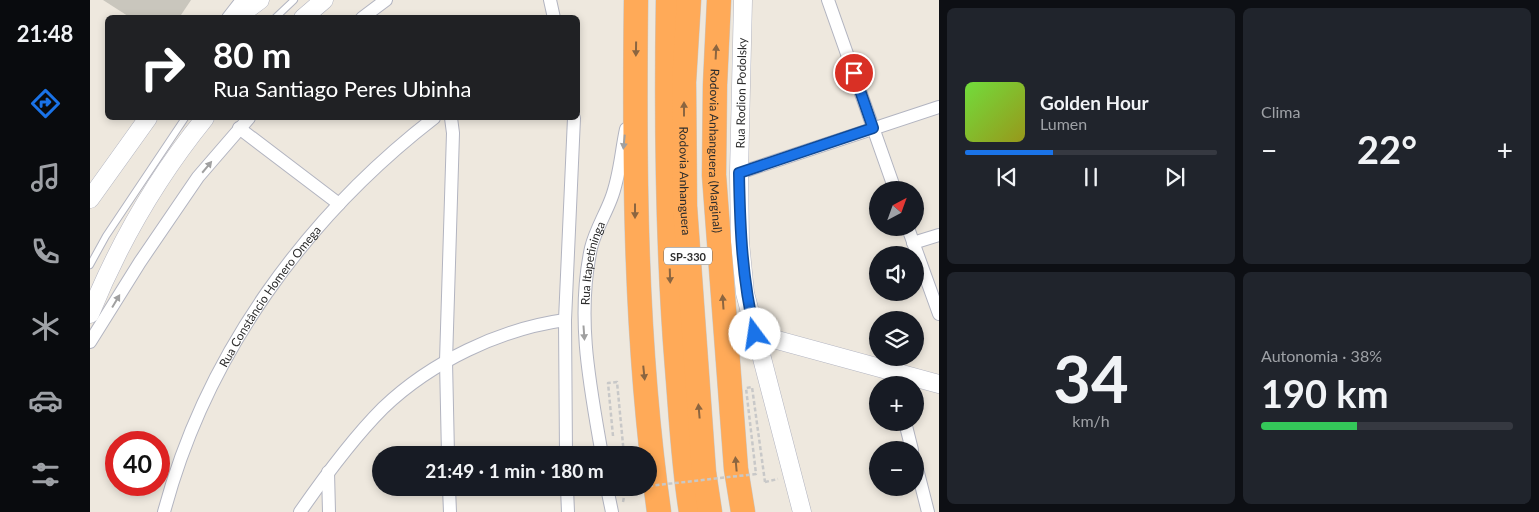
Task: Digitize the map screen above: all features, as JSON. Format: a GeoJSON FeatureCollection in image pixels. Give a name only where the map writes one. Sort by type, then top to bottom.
{"type":"FeatureCollection","features":[{"type":"Feature","properties":{"kind":"highway"},"geometry":{"type":"LineString","coordinates":[[636,0],[636,249],[643,359],[658,512]]}},
{"type":"Feature","properties":{"kind":"highway","name":"Rodovia Anhanguera"},"geometry":{"type":"LineString","coordinates":[[668,0],[666,124],[671,291],[685,476],[691,512]]}},
{"type":"Feature","properties":{"kind":"highway","name":"Rodovia Anhanguera"},"geometry":{"type":"LineString","coordinates":[[689,0],[684,82],[685,206],[704,472],[710,512]]}},
{"type":"Feature","properties":{"kind":"highway","name":"Rodovia Anhanguera (Marginal)"},"geometry":{"type":"LineString","coordinates":[[720,0],[714,85],[714,175],[736,468],[743,512]]}},
{"type":"Feature","properties":{"kind":"street"},"geometry":{"type":"LineString","coordinates":[[230,15],[242,0]]}},
{"type":"Feature","properties":{"kind":"street"},"geometry":{"type":"LineString","coordinates":[[240,15],[260,0]]}},
{"type":"Feature","properties":{"kind":"street"},"geometry":{"type":"LineString","coordinates":[[306,15],[324,0]]}},
{"type":"Feature","properties":{"kind":"street"},"geometry":{"type":"LineString","coordinates":[[366,15],[386,0]]}},
{"type":"Feature","properties":{"kind":"street"},"geometry":{"type":"LineString","coordinates":[[550,0],[553,15]]}},
{"type":"Feature","properties":{"kind":"street","name":"Rua Rodion Podolsky"},"geometry":{"type":"LineString","coordinates":[[743,0],[739,173],[745,292],[802,512]]}},
{"type":"Feature","properties":{"kind":"street"},"geometry":{"type":"LineString","coordinates":[[828,0],[892,181]]}},
{"type":"Feature","properties":{"kind":"street","name":"Rua Itapetininga"},"geometry":{"type":"LineString","coordinates":[[600,446],[589,378],[584,331],[585,283],[591,246],[612,198],[622,159],[635,77]]}},
{"type":"Feature","properties":{"kind":"street"},"geometry":{"type":"LineString","coordinates":[[739,173],[939,107]]}},
{"type":"Feature","properties":{"kind":"street"},"geometry":{"type":"LineString","coordinates":[[90,199],[147,120]]}},
{"type":"Feature","properties":{"kind":"street"},"geometry":{"type":"LineString","coordinates":[[90,314],[99,291],[139,215],[185,142],[203,120]]}},
{"type":"Feature","properties":{"kind":"street"},"geometry":{"type":"LineString","coordinates":[[90,342],[140,262],[198,177],[247,120]]}},
{"type":"Feature","properties":{"kind":"street","name":"Rua Constâncio Homero Omega"},"geometry":{"type":"LineString","coordinates":[[164,512],[169,493],[207,396],[236,340],[273,284],[306,239],[339,204],[385,158],[432,120]]}},
{"type":"Feature","properties":{"kind":"street"},"geometry":{"type":"LineString","coordinates":[[448,446],[446,361],[453,152],[452,120]]}},
{"type":"Feature","properties":{"kind":"street"},"geometry":{"type":"LineString","coordinates":[[566,446],[565,320],[574,120]]}},
{"type":"Feature","properties":{"kind":"street"},"geometry":{"type":"LineString","coordinates":[[239,128],[339,204]]}},
{"type":"Feature","properties":{"kind":"street"},"geometry":{"type":"LineString","coordinates":[[913,243],[939,235]]}},
{"type":"Feature","properties":{"kind":"street"},"geometry":{"type":"LineString","coordinates":[[911,236],[939,314]]}},
{"type":"Feature","properties":{"kind":"street"},"geometry":{"type":"LineString","coordinates":[[300,512],[328,472],[384,407],[446,361],[537,324],[565,320]]}},
{"type":"Feature","properties":{"kind":"street"},"geometry":{"type":"LineString","coordinates":[[755,334],[888,376]]}},
{"type":"Feature","properties":{"kind":"street"},"geometry":{"type":"LineString","coordinates":[[924,382],[939,384]]}},
{"type":"Feature","properties":{"kind":"street"},"geometry":{"type":"LineString","coordinates":[[328,472],[330,512]]}},
{"type":"Feature","properties":{"kind":"street"},"geometry":{"type":"LineString","coordinates":[[449,496],[450,512]]}},
{"type":"Feature","properties":{"kind":"street"},"geometry":{"type":"LineString","coordinates":[[567,496],[568,512]]}},
{"type":"Feature","properties":{"kind":"street"},"geometry":{"type":"LineString","coordinates":[[609,496],[612,512]]}},
{"type":"Feature","properties":{"kind":"street"},"geometry":{"type":"LineString","coordinates":[[924,496],[928,512]]}},
{"type":"Feature","properties":{"kind":"lane"},"geometry":{"type":"LineString","coordinates":[[278,15],[294,0]]}},
{"type":"Feature","properties":{"kind":"lane"},"geometry":{"type":"LineString","coordinates":[[90,265],[106,236],[183,120]]}},
{"type":"Feature","properties":{"kind":"path"},"geometry":{"type":"LineString","coordinates":[[613,437],[608,383],[617,382],[623,446]]}},
{"type":"Feature","properties":{"kind":"path"},"geometry":{"type":"LineString","coordinates":[[657,485],[756,474],[746,388],[752,387],[765,482]]}},
{"type":"Feature","properties":{"kind":"building"},"geometry":{"type":"Polygon","coordinates":[[[103,0],[191,0],[181,15],[126,15],[103,0]]]}},
{"type":"Feature","properties":{"kind":"route"},"geometry":{"type":"LineString","coordinates":[[755,334],[745,292],[740,242],[739,173],[873,128],[854,73]]}}]}
